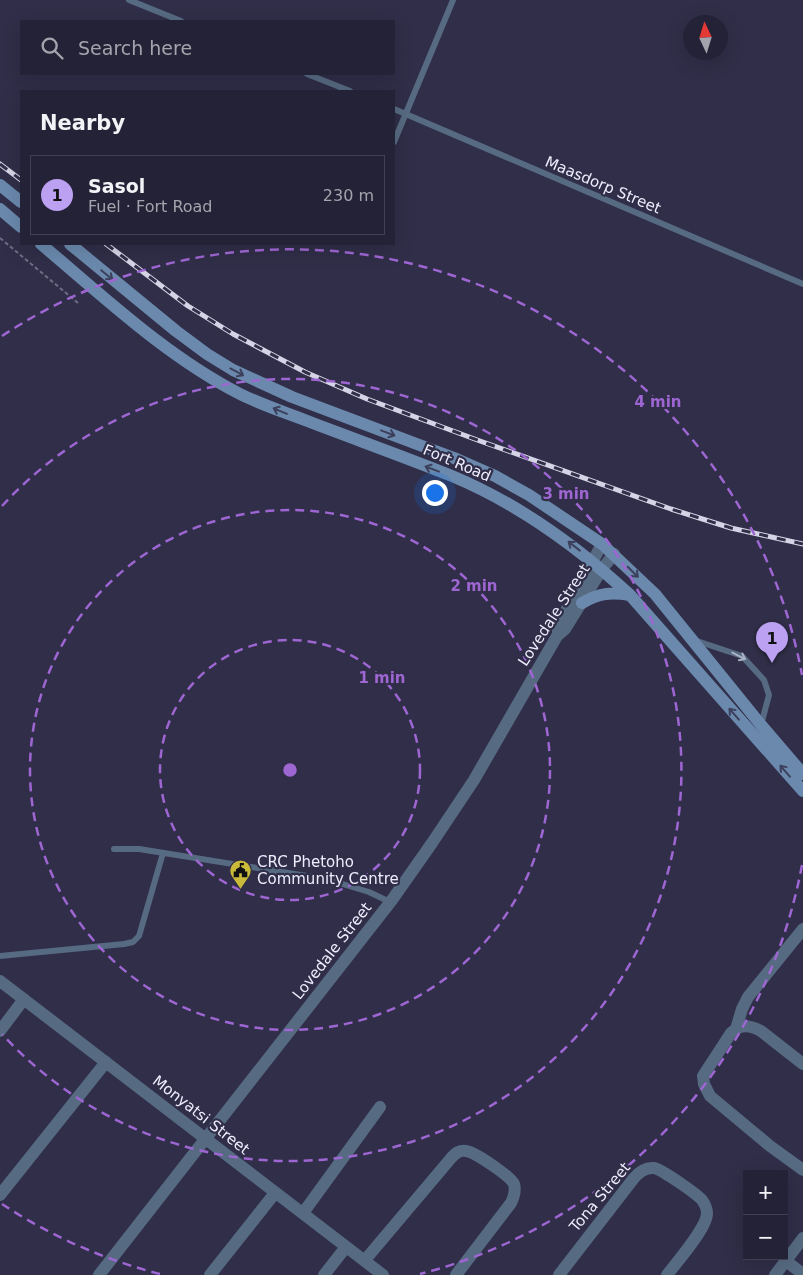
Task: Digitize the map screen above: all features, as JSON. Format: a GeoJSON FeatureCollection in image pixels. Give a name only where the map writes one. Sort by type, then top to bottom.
{"type":"FeatureCollection","features":[{"type":"Feature","properties":{"kind":"main road"},"geometry":{"type":"LineString","coordinates":[[0,185],[20,201]]}},
{"type":"Feature","properties":{"kind":"main road"},"geometry":{"type":"LineString","coordinates":[[0,209],[20,226]]}},
{"type":"Feature","properties":{"kind":"main road","name":"Fort Road"},"geometry":{"type":"LineString","coordinates":[[42,245],[163,345],[206,375],[242,394],[283,412],[452,476],[490,494],[563,538],[602,569],[630,595],[803,791]]}},
{"type":"Feature","properties":{"kind":"main road","name":"Fort Road"},"geometry":{"type":"LineString","coordinates":[[71,245],[176,331],[233,370],[260,384],[454,458],[495,476],[530,495],[602,544],[655,594],[803,774]]}},
{"type":"Feature","properties":{"kind":"main road"},"geometry":{"type":"LineString","coordinates":[[163,345],[176,331]]}},
{"type":"Feature","properties":{"kind":"main road"},"geometry":{"type":"LineString","coordinates":[[582,603],[602,594],[630,595]]}},
{"type":"Feature","properties":{"kind":"street"},"geometry":{"type":"LineString","coordinates":[[557,636],[558,625],[602,544]]}},
{"type":"Feature","properties":{"kind":"street","name":"Lovedale Street"},"geometry":{"type":"LineString","coordinates":[[99,1275],[390,902],[474,780],[557,636],[565,629],[602,569],[614,554]]}},
{"type":"Feature","properties":{"kind":"street"},"geometry":{"type":"LineString","coordinates":[[803,929],[748,996],[736,1028],[704,1076],[706,1089],[710,1096],[762,1140],[803,1170]]}},
{"type":"Feature","properties":{"kind":"street","name":"Monyatsi Street"},"geometry":{"type":"LineString","coordinates":[[0,981],[382,1275]]}},
{"type":"Feature","properties":{"kind":"street"},"geometry":{"type":"LineString","coordinates":[[0,1031],[24,999]]}},
{"type":"Feature","properties":{"kind":"street"},"geometry":{"type":"LineString","coordinates":[[736,1028],[754,1027],[803,1064]]}},
{"type":"Feature","properties":{"kind":"street"},"geometry":{"type":"LineString","coordinates":[[0,1195],[106,1062]]}},
{"type":"Feature","properties":{"kind":"street"},"geometry":{"type":"LineString","coordinates":[[303,1213],[380,1107]]}},
{"type":"Feature","properties":{"kind":"street"},"geometry":{"type":"LineString","coordinates":[[364,1260],[452,1157],[458,1151],[465,1150],[473,1153],[510,1178],[514,1184],[515,1192],[511,1203],[456,1275]]}},
{"type":"Feature","properties":{"kind":"street","name":"Tona Street"},"geometry":{"type":"LineString","coordinates":[[559,1275],[634,1178],[645,1169],[652,1168],[662,1171],[701,1198],[707,1212],[703,1227],[668,1275]]}},
{"type":"Feature","properties":{"kind":"street"},"geometry":{"type":"LineString","coordinates":[[210,1275],[275,1193]]}},
{"type":"Feature","properties":{"kind":"street"},"geometry":{"type":"LineString","coordinates":[[775,1275],[803,1238]]}},
{"type":"Feature","properties":{"kind":"street"},"geometry":{"type":"LineString","coordinates":[[324,1275],[346,1247]]}},
{"type":"Feature","properties":{"kind":"street"},"geometry":{"type":"LineString","coordinates":[[786,1261],[803,1274]]}},
{"type":"Feature","properties":{"kind":"lane"},"geometry":{"type":"LineString","coordinates":[[129,0],[178,20]]}},
{"type":"Feature","properties":{"kind":"lane"},"geometry":{"type":"LineString","coordinates":[[395,140],[453,0]]}},
{"type":"Feature","properties":{"kind":"lane"},"geometry":{"type":"LineString","coordinates":[[310,75],[347,90]]}},
{"type":"Feature","properties":{"kind":"lane","name":"Maasdorp Street"},"geometry":{"type":"LineString","coordinates":[[395,110],[803,284]]}},
{"type":"Feature","properties":{"kind":"lane"},"geometry":{"type":"LineString","coordinates":[[693,640],[742,656],[764,680],[769,695],[761,725]]}},
{"type":"Feature","properties":{"kind":"lane"},"geometry":{"type":"LineString","coordinates":[[114,849],[129,848],[326,879],[369,892],[390,902]]}},
{"type":"Feature","properties":{"kind":"lane"},"geometry":{"type":"LineString","coordinates":[[0,956],[133,942],[139,936],[163,853]]}},
{"type":"Feature","properties":{"kind":"path"},"geometry":{"type":"LineString","coordinates":[[0,238],[78,303]]}},
{"type":"Feature","properties":{"kind":"railway"},"geometry":{"type":"LineString","coordinates":[[0,164],[20,179]]}},
{"type":"Feature","properties":{"kind":"railway"},"geometry":{"type":"LineString","coordinates":[[107,245],[188,306],[233,334],[305,372],[367,399],[671,509],[731,528],[803,544]]}},
{"type":"Feature","properties":{"kind":"place","name":"Sasol"},"geometry":{"type":"Point","coordinates":[772,663]}},
{"type":"Feature","properties":{"kind":"place","name":"CRC Phetoho Community Centre"},"geometry":{"type":"Point","coordinates":[241,890]}}]}
